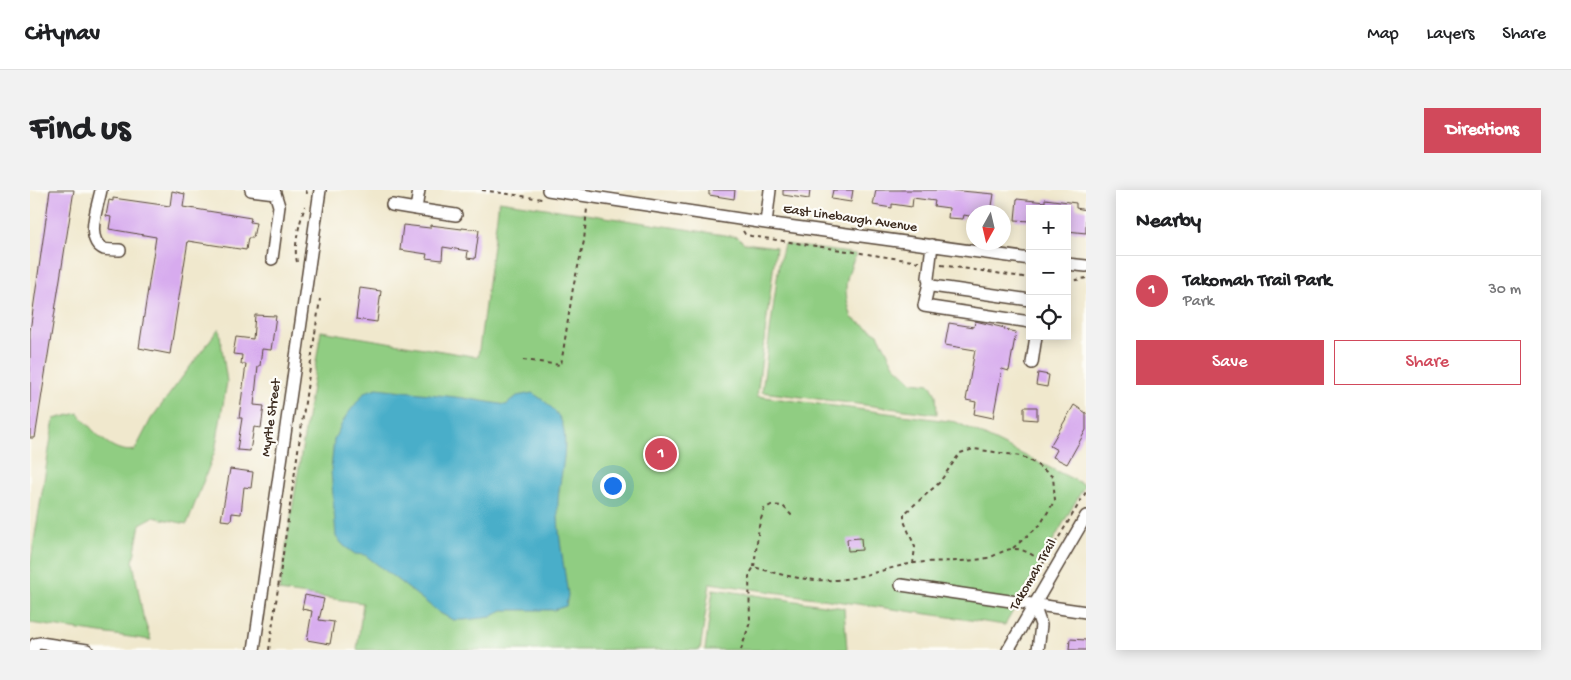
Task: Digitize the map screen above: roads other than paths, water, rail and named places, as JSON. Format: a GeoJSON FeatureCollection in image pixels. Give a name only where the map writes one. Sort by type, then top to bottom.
{"type":"FeatureCollection","features":[{"type":"Feature","properties":{"kind":"street"},"geometry":{"type":"LineString","coordinates":[[101,190],[92,229],[95,241],[104,248],[120,250]]}},
{"type":"Feature","properties":{"kind":"street"},"geometry":{"type":"LineString","coordinates":[[251,190],[275,193],[279,206],[272,259]]}},
{"type":"Feature","properties":{"kind":"street","name":"Myrtle Street"},"geometry":{"type":"LineString","coordinates":[[254,650],[320,190]]}},
{"type":"Feature","properties":{"kind":"street"},"geometry":{"type":"LineString","coordinates":[[416,208],[418,190]]}},
{"type":"Feature","properties":{"kind":"street"},"geometry":{"type":"LineString","coordinates":[[766,223],[770,190]]}},
{"type":"Feature","properties":{"kind":"street","name":"East Linebaugh Avenue"},"geometry":{"type":"LineString","coordinates":[[549,195],[1026,258]]}},
{"type":"Feature","properties":{"kind":"street"},"geometry":{"type":"LineString","coordinates":[[392,205],[456,215]]}},
{"type":"Feature","properties":{"kind":"street"},"geometry":{"type":"LineString","coordinates":[[932,245],[929,283],[924,306],[1026,321]]}},
{"type":"Feature","properties":{"kind":"street"},"geometry":{"type":"LineString","coordinates":[[1071,264],[1086,266]]}},
{"type":"Feature","properties":{"kind":"street"},"geometry":{"type":"LineString","coordinates":[[929,283],[932,286],[1026,299]]}},
{"type":"Feature","properties":{"kind":"street"},"geometry":{"type":"LineString","coordinates":[[1032,364],[1035,340]]}},
{"type":"Feature","properties":{"kind":"street","name":"Takomah Trail"},"geometry":{"type":"LineString","coordinates":[[1008,650],[1086,516]]}},
{"type":"Feature","properties":{"kind":"street"},"geometry":{"type":"LineString","coordinates":[[901,586],[1086,612]]}},
{"type":"Feature","properties":{"kind":"street"},"geometry":{"type":"LineString","coordinates":[[1034,605],[1041,625],[1038,650]]}},
{"type":"Feature","properties":{"kind":"street"},"geometry":{"type":"LineString","coordinates":[[33,650],[35,644],[40,643],[87,650]]}},
{"type":"Feature","properties":{"kind":"water"},"geometry":{"type":"Polygon","coordinates":[[[377,388],[506,405],[517,396],[532,393],[546,402],[555,411],[561,421],[565,435],[558,514],[568,595],[566,606],[554,610],[503,610],[491,617],[453,620],[440,613],[365,555],[355,554],[336,537],[331,470],[334,439],[346,416],[365,392],[377,388]]]}},
{"type":"Feature","properties":{"kind":"place","name":"Takomah Trail Park"},"geometry":{"type":"Point","coordinates":[661,454]}}]}
